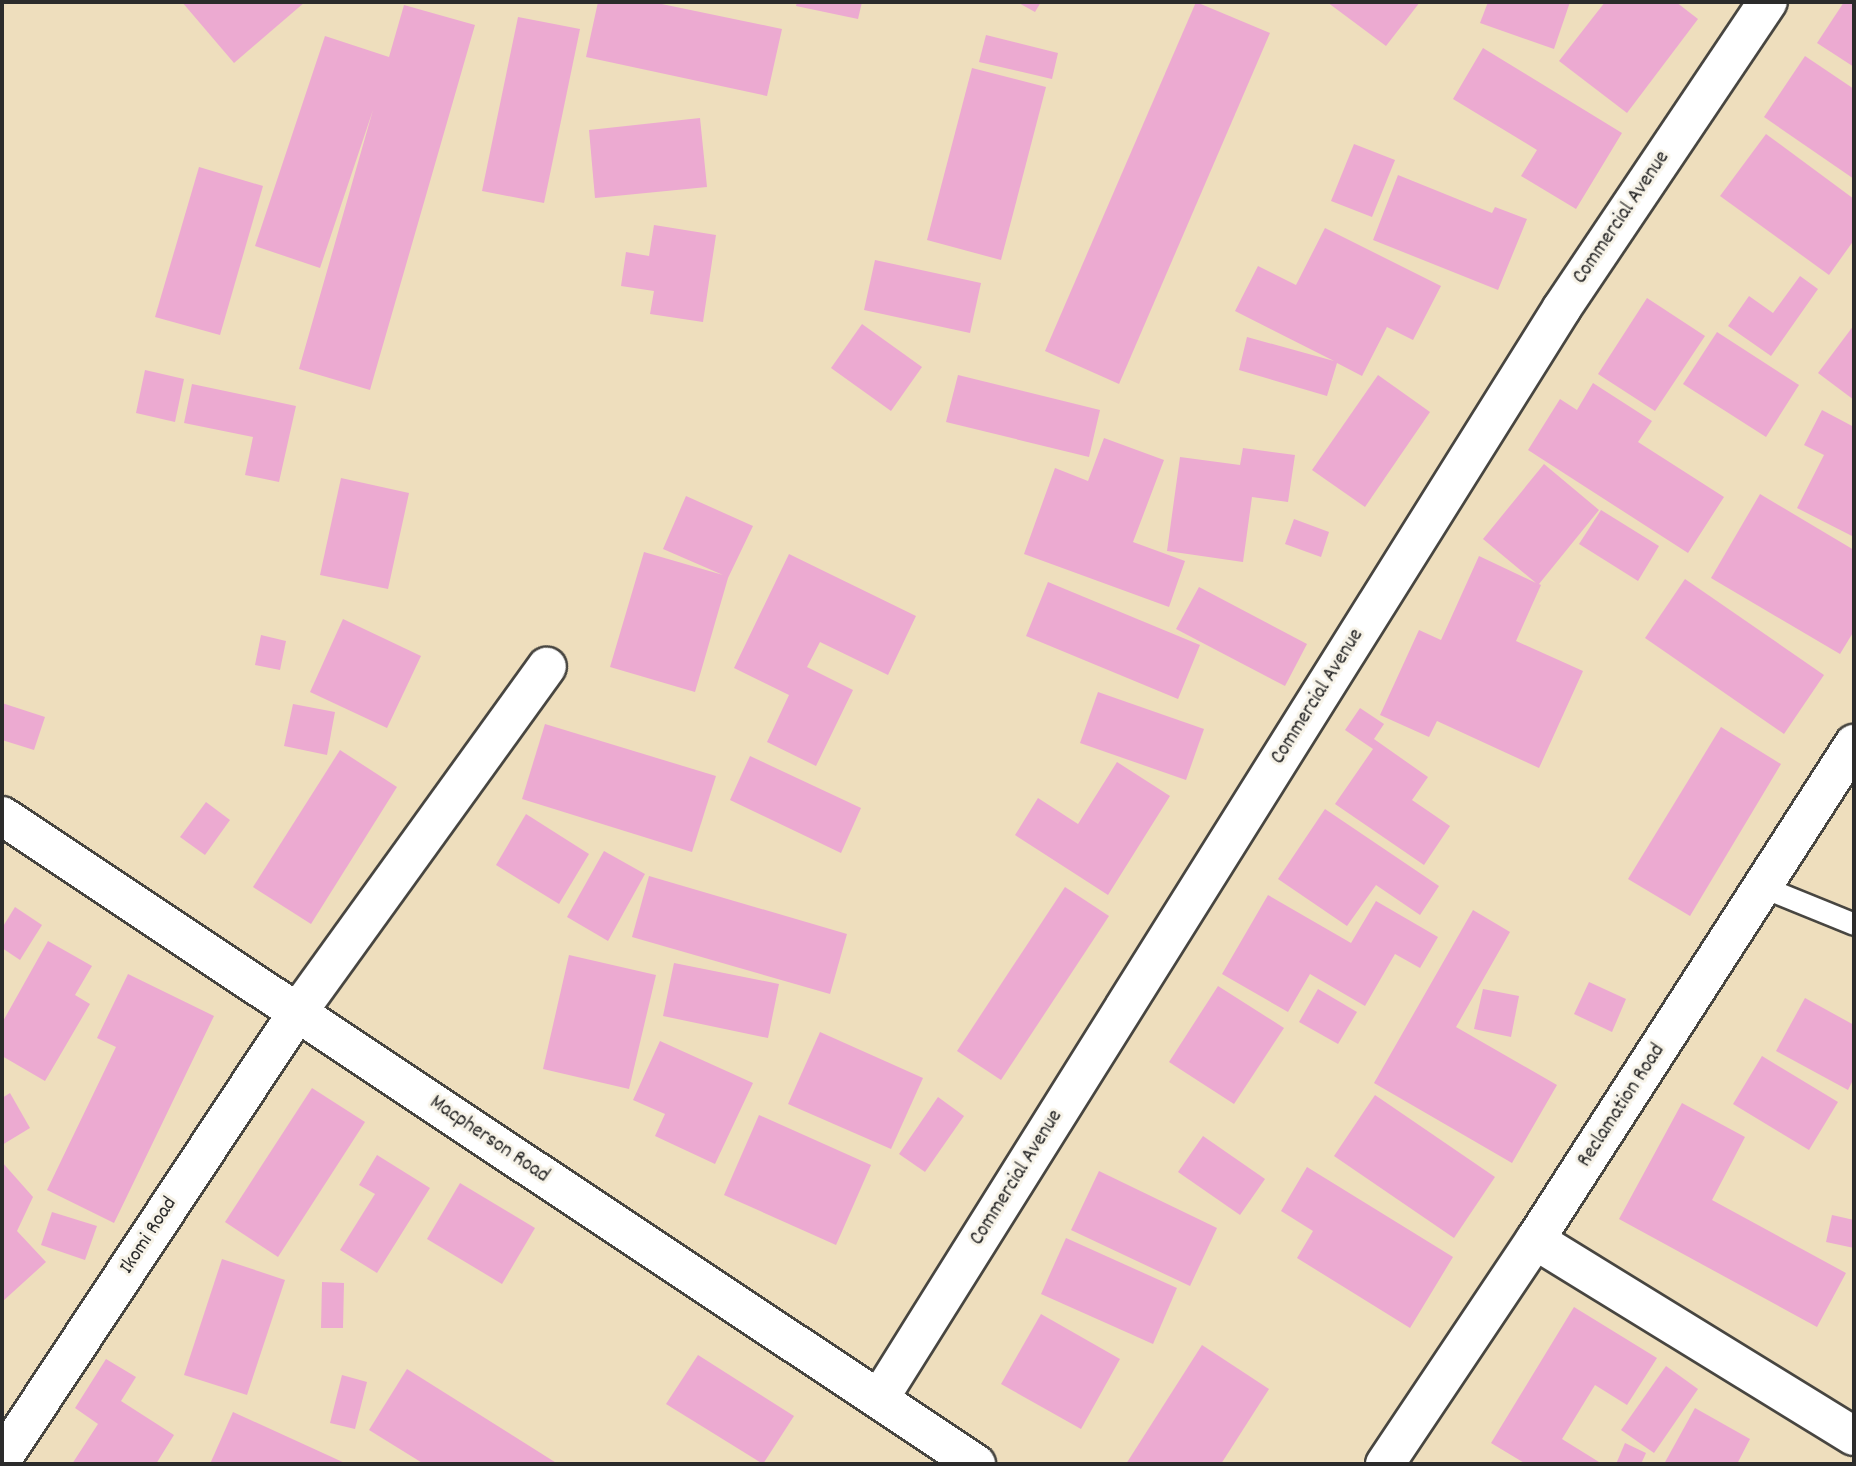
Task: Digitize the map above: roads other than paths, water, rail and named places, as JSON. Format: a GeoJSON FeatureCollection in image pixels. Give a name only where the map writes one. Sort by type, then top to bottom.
{"type":"FeatureCollection","features":[{"type":"Feature","properties":{"kind":"street","name":"Commercial Avenue"},"geometry":{"type":"LineString","coordinates":[[879,1399],[1562,308],[1768,2]]}},
{"type":"Feature","properties":{"kind":"street","name":"Ikomi Road"},"geometry":{"type":"LineString","coordinates":[[2,1459],[297,1013],[547,667]]}},
{"type":"Feature","properties":{"kind":"street","name":"Reclamation Road"},"geometry":{"type":"LineString","coordinates":[[1385,1464],[1535,1240],[1854,744]]}},
{"type":"Feature","properties":{"kind":"street","name":"Macpherson Road"},"geometry":{"type":"LineString","coordinates":[[2,816],[976,1464]]}},
{"type":"Feature","properties":{"kind":"street"},"geometry":{"type":"LineString","coordinates":[[1535,1240],[1854,1436]]}},
{"type":"Feature","properties":{"kind":"lane"},"geometry":{"type":"LineString","coordinates":[[1763,887],[1854,924]]}}]}
